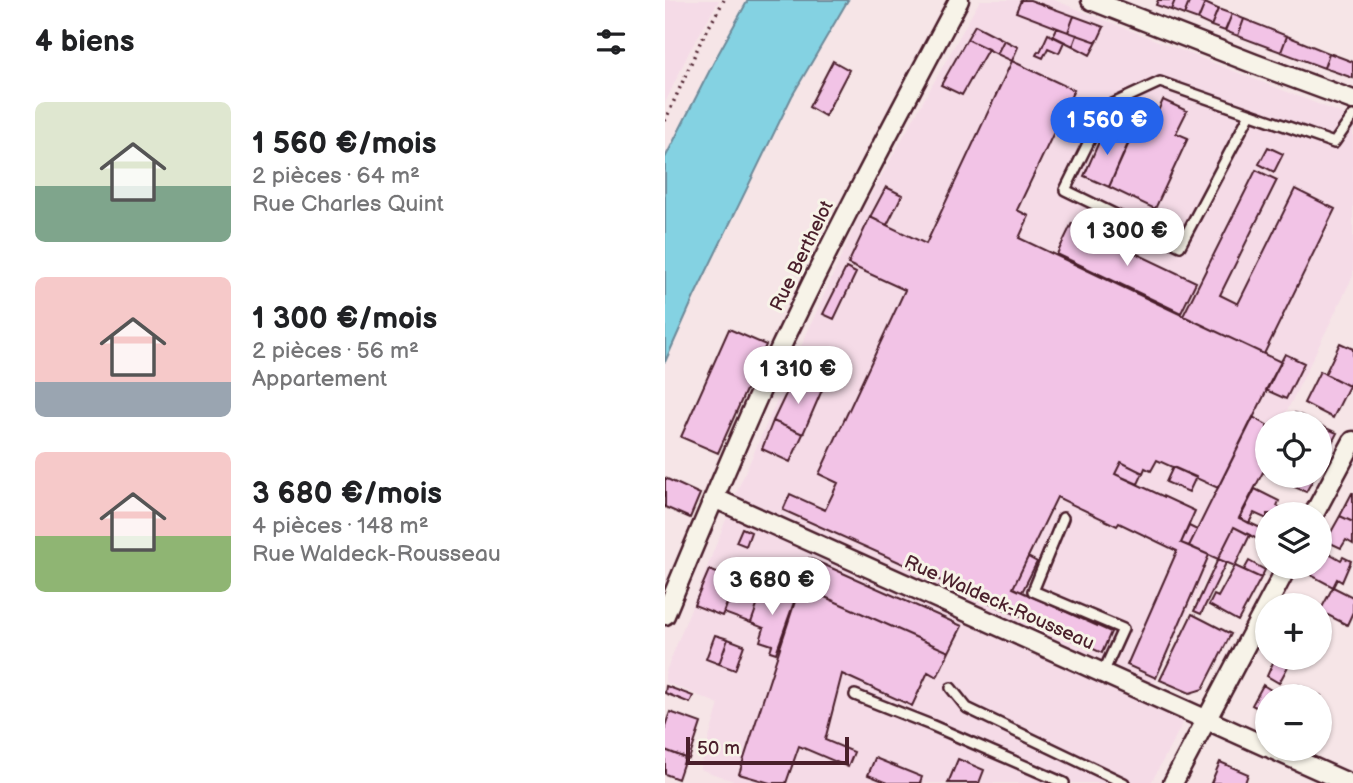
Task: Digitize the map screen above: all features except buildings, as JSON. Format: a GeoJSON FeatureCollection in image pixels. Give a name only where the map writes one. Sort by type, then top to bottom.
{"type":"FeatureCollection","features":[{"type":"Feature","properties":{"kind":"street","name":"Rue Berthelot"},"geometry":{"type":"LineString","coordinates":[[665,615],[771,370],[863,180],[959,0]]}},
{"type":"Feature","properties":{"kind":"street"},"geometry":{"type":"LineString","coordinates":[[1091,0],[1353,100]]}},
{"type":"Feature","properties":{"kind":"street"},"geometry":{"type":"LineString","coordinates":[[1320,502],[1353,441]]}},
{"type":"Feature","properties":{"kind":"street","name":"Rue Waldeck-Rousseau"},"geometry":{"type":"LineString","coordinates":[[714,498],[1255,741]]}},
{"type":"Feature","properties":{"kind":"street"},"geometry":{"type":"LineString","coordinates":[[1173,783],[1281,579]]}},
{"type":"Feature","properties":{"kind":"street"},"geometry":{"type":"LineString","coordinates":[[1299,761],[1348,783]]}},
{"type":"Feature","properties":{"kind":"lane"},"geometry":{"type":"LineString","coordinates":[[1250,114],[1179,246],[1065,190],[1106,107],[1160,82],[1334,143],[1353,116]]}},
{"type":"Feature","properties":{"kind":"lane"},"geometry":{"type":"LineString","coordinates":[[1063,518],[1033,591],[1123,629],[1103,673]]}},
{"type":"Feature","properties":{"kind":"lane"},"geometry":{"type":"LineString","coordinates":[[951,688],[967,708],[1124,783]]}},
{"type":"Feature","properties":{"kind":"lane"},"geometry":{"type":"LineString","coordinates":[[855,695],[1064,783]]}},
{"type":"Feature","properties":{"kind":"path"},"geometry":{"type":"LineString","coordinates":[[665,121],[700,43],[724,0]]}},
{"type":"Feature","properties":{"kind":"shaded area"},"geometry":{"type":"Polygon","coordinates":[[[665,0],[719,0],[689,52],[665,103],[665,0]]]}},
{"type":"Feature","properties":{"kind":"shaded area"},"geometry":{"type":"Polygon","coordinates":[[[980,0],[1054,0],[1353,118],[1353,276],[1287,411],[1255,411],[1255,478],[1146,701],[1186,717],[1151,783],[739,783],[700,769],[719,704],[665,682],[665,674],[740,484],[860,214],[980,0]]]}},
{"type":"Feature","properties":{"kind":"water"},"geometry":{"type":"Polygon","coordinates":[[[748,0],[848,0],[792,96],[665,362],[665,158],[748,0]]]}}]}
